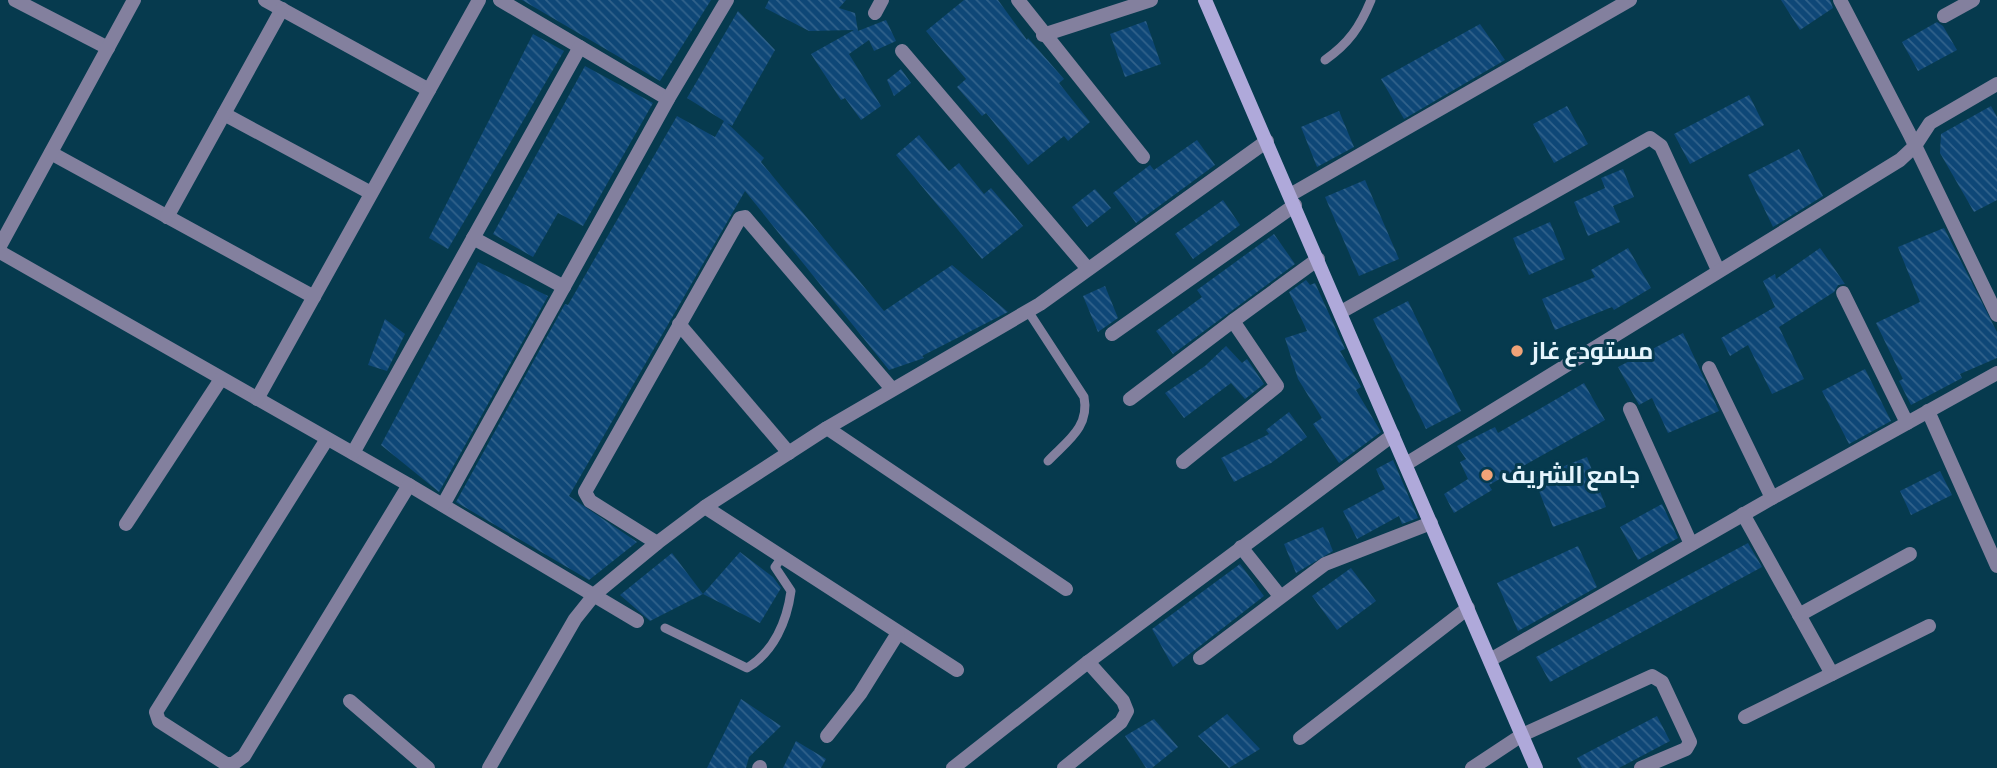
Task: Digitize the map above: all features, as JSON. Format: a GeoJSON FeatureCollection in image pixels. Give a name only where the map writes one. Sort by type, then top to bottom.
{"type":"FeatureCollection","features":[{"type":"Feature","properties":{"kind":"main road"},"geometry":{"type":"LineString","coordinates":[[1205,0],[1536,768]]}},
{"type":"Feature","properties":{"kind":"street"},"geometry":{"type":"LineString","coordinates":[[15,0],[108,48]]}},
{"type":"Feature","properties":{"kind":"street"},"geometry":{"type":"LineString","coordinates":[[0,246],[134,0]]}},
{"type":"Feature","properties":{"kind":"street"},"geometry":{"type":"LineString","coordinates":[[265,0],[429,90]]}},
{"type":"Feature","properties":{"kind":"street"},"geometry":{"type":"LineString","coordinates":[[257,400],[478,0]]}},
{"type":"Feature","properties":{"kind":"street"},"geometry":{"type":"LineString","coordinates":[[499,0],[668,99]]}},
{"type":"Feature","properties":{"kind":"street"},"geometry":{"type":"LineString","coordinates":[[443,506],[668,99],[727,0]]}},
{"type":"Feature","properties":{"kind":"street"},"geometry":{"type":"LineString","coordinates":[[1018,0],[1043,35],[1143,157]]}},
{"type":"Feature","properties":{"kind":"street"},"geometry":{"type":"LineString","coordinates":[[1043,35],[1151,0]]}},
{"type":"Feature","properties":{"kind":"street"},"geometry":{"type":"LineString","coordinates":[[1112,334],[1292,200],[1630,0]]}},
{"type":"Feature","properties":{"kind":"street"},"geometry":{"type":"LineString","coordinates":[[1840,0],[1997,315]]}},
{"type":"Feature","properties":{"kind":"street"},"geometry":{"type":"LineString","coordinates":[[1944,16],[1973,0]]}},
{"type":"Feature","properties":{"kind":"street"},"geometry":{"type":"LineString","coordinates":[[167,217],[282,9]]}},
{"type":"Feature","properties":{"kind":"street"},"geometry":{"type":"LineString","coordinates":[[353,453],[580,47]]}},
{"type":"Feature","properties":{"kind":"street"},"geometry":{"type":"LineString","coordinates":[[902,51],[1088,269]]}},
{"type":"Feature","properties":{"kind":"street"},"geometry":{"type":"LineString","coordinates":[[1406,464],[1900,160],[1915,146],[1930,123],[1997,84]]}},
{"type":"Feature","properties":{"kind":"street"},"geometry":{"type":"LineString","coordinates":[[224,114],[371,193]]}},
{"type":"Feature","properties":{"kind":"street"},"geometry":{"type":"LineString","coordinates":[[1341,312],[1650,138],[1661,146],[1718,270]]}},
{"type":"Feature","properties":{"kind":"street"},"geometry":{"type":"LineString","coordinates":[[489,768],[575,620],[595,594],[657,543],[705,507],[827,428],[1028,312],[1267,141]]}},
{"type":"Feature","properties":{"kind":"street"},"geometry":{"type":"LineString","coordinates":[[51,153],[314,297]]}},
{"type":"Feature","properties":{"kind":"street"},"geometry":{"type":"LineString","coordinates":[[657,543],[590,501],[585,492],[737,223],[745,217],[892,389]]}},
{"type":"Feature","properties":{"kind":"street"},"geometry":{"type":"LineString","coordinates":[[473,238],[564,286]]}},
{"type":"Feature","properties":{"kind":"street"},"geometry":{"type":"LineString","coordinates":[[0,253],[409,485],[637,621]]}},
{"type":"Feature","properties":{"kind":"street"},"geometry":{"type":"LineString","coordinates":[[1130,399],[1318,259]]}},
{"type":"Feature","properties":{"kind":"street"},"geometry":{"type":"LineString","coordinates":[[1843,293],[1907,423]]}},
{"type":"Feature","properties":{"kind":"street"},"geometry":{"type":"LineString","coordinates":[[1183,462],[1277,386],[1233,321]]}},
{"type":"Feature","properties":{"kind":"street"},"geometry":{"type":"LineString","coordinates":[[679,324],[789,453]]}},
{"type":"Feature","properties":{"kind":"street"},"geometry":{"type":"LineString","coordinates":[[1709,368],[1772,498]]}},
{"type":"Feature","properties":{"kind":"street"},"geometry":{"type":"LineString","coordinates":[[1490,660],[1743,514],[1997,373]]}},
{"type":"Feature","properties":{"kind":"street"},"geometry":{"type":"LineString","coordinates":[[127,524],[220,379]]}},
{"type":"Feature","properties":{"kind":"street"},"geometry":{"type":"LineString","coordinates":[[1630,410],[1691,544]]}},
{"type":"Feature","properties":{"kind":"street"},"geometry":{"type":"LineString","coordinates":[[1928,411],[1997,566]]}},
{"type":"Feature","properties":{"kind":"street"},"geometry":{"type":"LineString","coordinates":[[827,428],[1066,589]]}},
{"type":"Feature","properties":{"kind":"street"},"geometry":{"type":"LineString","coordinates":[[953,768],[1088,662],[1393,435]]}},
{"type":"Feature","properties":{"kind":"street"},"geometry":{"type":"LineString","coordinates":[[327,439],[156,712],[159,721],[226,764],[233,764],[244,756],[409,485]]}},
{"type":"Feature","properties":{"kind":"street"},"geometry":{"type":"LineString","coordinates":[[705,507],[957,670]]}},
{"type":"Feature","properties":{"kind":"street"},"geometry":{"type":"LineString","coordinates":[[1743,514],[1832,674]]}},
{"type":"Feature","properties":{"kind":"street"},"geometry":{"type":"LineString","coordinates":[[1200,658],[1325,564],[1431,523]]}},
{"type":"Feature","properties":{"kind":"street"},"geometry":{"type":"LineString","coordinates":[[1241,547],[1280,596]]}},
{"type":"Feature","properties":{"kind":"street"},"geometry":{"type":"LineString","coordinates":[[1799,615],[1910,554]]}},
{"type":"Feature","properties":{"kind":"street"},"geometry":{"type":"LineString","coordinates":[[1300,738],[1468,608]]}},
{"type":"Feature","properties":{"kind":"street"},"geometry":{"type":"LineString","coordinates":[[1745,717],[1929,626]]}},
{"type":"Feature","properties":{"kind":"street"},"geometry":{"type":"LineString","coordinates":[[827,736],[860,694],[898,633]]}},
{"type":"Feature","properties":{"kind":"street"},"geometry":{"type":"LineString","coordinates":[[1064,768],[1121,722],[1127,711],[1123,701],[1088,662]]}},
{"type":"Feature","properties":{"kind":"street"},"geometry":{"type":"LineString","coordinates":[[1472,768],[1521,735],[1652,676],[1658,677],[1690,742],[1686,749],[1642,768]]}},
{"type":"Feature","properties":{"kind":"street"},"geometry":{"type":"LineString","coordinates":[[350,701],[428,768]]}},
{"type":"Feature","properties":{"kind":"lane"},"geometry":{"type":"LineString","coordinates":[[1325,60],[1345,46],[1361,26],[1371,0]]}},
{"type":"Feature","properties":{"kind":"lane"},"geometry":{"type":"LineString","coordinates":[[1028,312],[1084,397],[1087,413],[1080,427],[1048,461]]}},
{"type":"Feature","properties":{"kind":"lane"},"geometry":{"type":"LineString","coordinates":[[665,628],[747,667],[759,661],[776,637],[788,611],[791,591],[775,567],[782,557]]}},
{"type":"Feature","properties":{"kind":"building"},"geometry":{"type":"Polygon","coordinates":[[[522,0],[711,0],[660,81],[522,0]]]}},
{"type":"Feature","properties":{"kind":"building"},"geometry":{"type":"Polygon","coordinates":[[[769,0],[846,0],[839,8],[855,13],[858,31],[886,20],[896,41],[874,51],[869,40],[849,54],[881,106],[861,120],[845,98],[841,100],[811,54],[854,30],[809,31],[765,8],[769,0]]]}},
{"type":"Feature","properties":{"kind":"building"},"geometry":{"type":"Polygon","coordinates":[[[964,0],[998,0],[1027,40],[1028,38],[1064,79],[1059,83],[1090,122],[1068,141],[1064,136],[1028,165],[986,113],[982,116],[957,87],[966,79],[926,31],[964,0]]]}},
{"type":"Feature","properties":{"kind":"building"},"geometry":{"type":"Polygon","coordinates":[[[1781,0],[1830,0],[1833,8],[1800,30],[1781,0]]]}},
{"type":"Feature","properties":{"kind":"building"},"geometry":{"type":"Polygon","coordinates":[[[738,11],[775,50],[732,126],[727,123],[764,158],[761,162],[884,311],[952,265],[1008,312],[922,356],[924,358],[889,370],[745,191],[569,496],[637,542],[589,580],[456,502],[565,304],[568,305],[677,116],[715,137],[724,121],[687,98],[738,11]]]}},
{"type":"Feature","properties":{"kind":"building"},"geometry":{"type":"Polygon","coordinates":[[[1146,21],[1161,64],[1125,77],[1110,34],[1146,21]]]}},
{"type":"Feature","properties":{"kind":"building"},"geometry":{"type":"Polygon","coordinates":[[[1937,22],[1943,26],[1957,50],[1918,71],[1902,42],[1937,22]]]}},
{"type":"Feature","properties":{"kind":"building"},"geometry":{"type":"Polygon","coordinates":[[[1480,24],[1505,60],[1404,119],[1381,79],[1480,24]]]}},
{"type":"Feature","properties":{"kind":"building"},"geometry":{"type":"Polygon","coordinates":[[[533,34],[564,51],[448,249],[429,238],[533,34]]]}},
{"type":"Feature","properties":{"kind":"building"},"geometry":{"type":"Polygon","coordinates":[[[585,66],[653,103],[583,226],[558,213],[533,257],[493,234],[585,66]]]}},
{"type":"Feature","properties":{"kind":"building"},"geometry":{"type":"Polygon","coordinates":[[[901,69],[911,83],[894,96],[887,80],[901,69]]]}},
{"type":"Feature","properties":{"kind":"building"},"geometry":{"type":"Polygon","coordinates":[[[1749,95],[1764,125],[1690,164],[1674,134],[1749,95]]]}},
{"type":"Feature","properties":{"kind":"building"},"geometry":{"type":"Polygon","coordinates":[[[1567,106],[1588,144],[1554,163],[1533,124],[1567,106]]]}},
{"type":"Feature","properties":{"kind":"building"},"geometry":{"type":"Polygon","coordinates":[[[1991,106],[1997,117],[1997,200],[1974,212],[1940,153],[1941,134],[1991,106]]]}},
{"type":"Feature","properties":{"kind":"building"},"geometry":{"type":"Polygon","coordinates":[[[1339,111],[1354,147],[1317,167],[1301,127],[1339,111]]]}},
{"type":"Feature","properties":{"kind":"building"},"geometry":{"type":"Polygon","coordinates":[[[919,135],[949,171],[959,163],[984,194],[991,188],[1023,226],[982,259],[896,155],[919,135]]]}},
{"type":"Feature","properties":{"kind":"building"},"geometry":{"type":"Polygon","coordinates":[[[1197,140],[1215,165],[1136,223],[1113,193],[1150,165],[1154,170],[1197,140]]]}},
{"type":"Feature","properties":{"kind":"building"},"geometry":{"type":"Polygon","coordinates":[[[1799,149],[1823,196],[1773,227],[1748,175],[1799,149]]]}},
{"type":"Feature","properties":{"kind":"building"},"geometry":{"type":"Polygon","coordinates":[[[1623,169],[1634,197],[1613,206],[1620,222],[1588,236],[1574,202],[1605,188],[1601,178],[1623,169]]]}},
{"type":"Feature","properties":{"kind":"building"},"geometry":{"type":"Polygon","coordinates":[[[1365,180],[1399,259],[1359,276],[1325,197],[1365,180]]]}},
{"type":"Feature","properties":{"kind":"building"},"geometry":{"type":"Polygon","coordinates":[[[1095,189],[1111,208],[1087,227],[1072,207],[1095,189]]]}},
{"type":"Feature","properties":{"kind":"building"},"geometry":{"type":"Polygon","coordinates":[[[1223,200],[1240,225],[1193,259],[1175,234],[1223,200]]]}},
{"type":"Feature","properties":{"kind":"building"},"geometry":{"type":"Polygon","coordinates":[[[1550,222],[1565,259],[1529,275],[1513,238],[1550,222]]]}},
{"type":"Feature","properties":{"kind":"building"},"geometry":{"type":"Polygon","coordinates":[[[1944,228],[1997,332],[1997,358],[1960,374],[1962,378],[1911,405],[1899,381],[1903,379],[1876,323],[1920,302],[1898,247],[1944,228]]]}},
{"type":"Feature","properties":{"kind":"building"},"geometry":{"type":"Polygon","coordinates":[[[1274,234],[1295,264],[1173,354],[1156,331],[1202,297],[1197,290],[1274,234]]]}},
{"type":"Feature","properties":{"kind":"building"},"geometry":{"type":"Polygon","coordinates":[[[1628,248],[1651,288],[1614,310],[1612,307],[1555,330],[1542,299],[1595,277],[1591,270],[1628,248]]]}},
{"type":"Feature","properties":{"kind":"building"},"geometry":{"type":"Polygon","coordinates":[[[1820,248],[1845,284],[1838,285],[1834,292],[1779,327],[1804,379],[1772,394],[1748,345],[1730,356],[1721,338],[1775,307],[1763,281],[1775,274],[1776,279],[1820,248]]]}},
{"type":"Feature","properties":{"kind":"building"},"geometry":{"type":"Polygon","coordinates":[[[478,262],[548,296],[439,492],[381,445],[478,262]]]}},
{"type":"Feature","properties":{"kind":"building"},"geometry":{"type":"Polygon","coordinates":[[[1306,280],[1310,285],[1315,283],[1345,349],[1340,351],[1361,387],[1356,390],[1381,432],[1339,463],[1313,424],[1322,418],[1298,379],[1285,338],[1307,331],[1289,292],[1306,280]]]}},
{"type":"Feature","properties":{"kind":"building"},"geometry":{"type":"Polygon","coordinates":[[[1105,286],[1118,318],[1098,332],[1083,296],[1105,286]]]}},
{"type":"Feature","properties":{"kind":"building"},"geometry":{"type":"Polygon","coordinates":[[[1408,301],[1461,411],[1426,429],[1373,319],[1408,301]]]}},
{"type":"Feature","properties":{"kind":"building"},"geometry":{"type":"Polygon","coordinates":[[[385,319],[405,334],[387,371],[368,365],[385,319]]]}},
{"type":"Feature","properties":{"kind":"building"},"geometry":{"type":"Polygon","coordinates":[[[1683,333],[1719,411],[1668,433],[1652,398],[1639,405],[1618,367],[1683,333]]]}},
{"type":"Feature","properties":{"kind":"building"},"geometry":{"type":"Polygon","coordinates":[[[1226,346],[1242,363],[1247,359],[1264,384],[1245,399],[1231,383],[1184,418],[1165,393],[1205,366],[1226,346]]]}},
{"type":"Feature","properties":{"kind":"building"},"geometry":{"type":"Polygon","coordinates":[[[1865,369],[1891,421],[1849,444],[1822,391],[1865,369]]]}},
{"type":"Feature","properties":{"kind":"building"},"geometry":{"type":"Polygon","coordinates":[[[1584,383],[1605,420],[1489,485],[1492,490],[1454,513],[1444,494],[1468,479],[1460,462],[1466,459],[1457,446],[1495,427],[1498,433],[1584,383]]]}},
{"type":"Feature","properties":{"kind":"building"},"geometry":{"type":"Polygon","coordinates":[[[1289,412],[1307,437],[1271,463],[1234,482],[1221,458],[1269,434],[1266,430],[1289,412]]]}},
{"type":"Feature","properties":{"kind":"building"},"geometry":{"type":"Polygon","coordinates":[[[1587,457],[1606,507],[1553,527],[1534,478],[1587,457]]]}},
{"type":"Feature","properties":{"kind":"building"},"geometry":{"type":"Polygon","coordinates":[[[1393,460],[1418,518],[1402,524],[1399,516],[1357,539],[1343,511],[1385,489],[1376,469],[1393,460]]]}},
{"type":"Feature","properties":{"kind":"building"},"geometry":{"type":"Polygon","coordinates":[[[1940,471],[1952,495],[1911,515],[1900,491],[1940,471]]]}},
{"type":"Feature","properties":{"kind":"building"},"geometry":{"type":"Polygon","coordinates":[[[1662,504],[1678,538],[1638,560],[1620,527],[1662,504]]]}},
{"type":"Feature","properties":{"kind":"building"},"geometry":{"type":"Polygon","coordinates":[[[1323,527],[1333,551],[1296,573],[1284,544],[1323,527]]]}},
{"type":"Feature","properties":{"kind":"building"},"geometry":{"type":"Polygon","coordinates":[[[1748,543],[1762,567],[1550,682],[1536,657],[1748,543]]]}},
{"type":"Feature","properties":{"kind":"building"},"geometry":{"type":"Polygon","coordinates":[[[1578,546],[1597,587],[1518,631],[1497,583],[1578,546]]]}},
{"type":"Feature","properties":{"kind":"building"},"geometry":{"type":"Polygon","coordinates":[[[740,552],[773,577],[781,588],[760,623],[703,594],[740,552]]]}},
{"type":"Feature","properties":{"kind":"building"},"geometry":{"type":"Polygon","coordinates":[[[672,553],[703,594],[650,621],[620,595],[672,553]]]}},
{"type":"Feature","properties":{"kind":"building"},"geometry":{"type":"Polygon","coordinates":[[[1240,564],[1264,596],[1173,667],[1152,629],[1240,564]]]}},
{"type":"Feature","properties":{"kind":"building"},"geometry":{"type":"Polygon","coordinates":[[[1351,568],[1376,601],[1337,630],[1312,596],[1351,568]]]}},
{"type":"Feature","properties":{"kind":"building"},"geometry":{"type":"Polygon","coordinates":[[[741,699],[781,726],[749,757],[746,768],[707,768],[741,699]]]}},
{"type":"Feature","properties":{"kind":"building"},"geometry":{"type":"Polygon","coordinates":[[[1227,714],[1260,749],[1229,768],[1198,736],[1227,714]]]}},
{"type":"Feature","properties":{"kind":"building"},"geometry":{"type":"Polygon","coordinates":[[[1657,716],[1670,741],[1619,768],[1582,768],[1577,758],[1657,716]]]}},
{"type":"Feature","properties":{"kind":"building"},"geometry":{"type":"Polygon","coordinates":[[[1154,719],[1178,747],[1152,768],[1146,768],[1125,736],[1154,719]]]}},
{"type":"Feature","properties":{"kind":"building"},"geometry":{"type":"Polygon","coordinates":[[[796,741],[826,759],[821,768],[783,768],[796,741]]]}},
{"type":"Feature","properties":{"kind":"place","name":"مستودع غاز"},"geometry":{"type":"Point","coordinates":[1517,351]}},
{"type":"Feature","properties":{"kind":"place","name":"جامع الشريف"},"geometry":{"type":"Point","coordinates":[1487,475]}}]}
